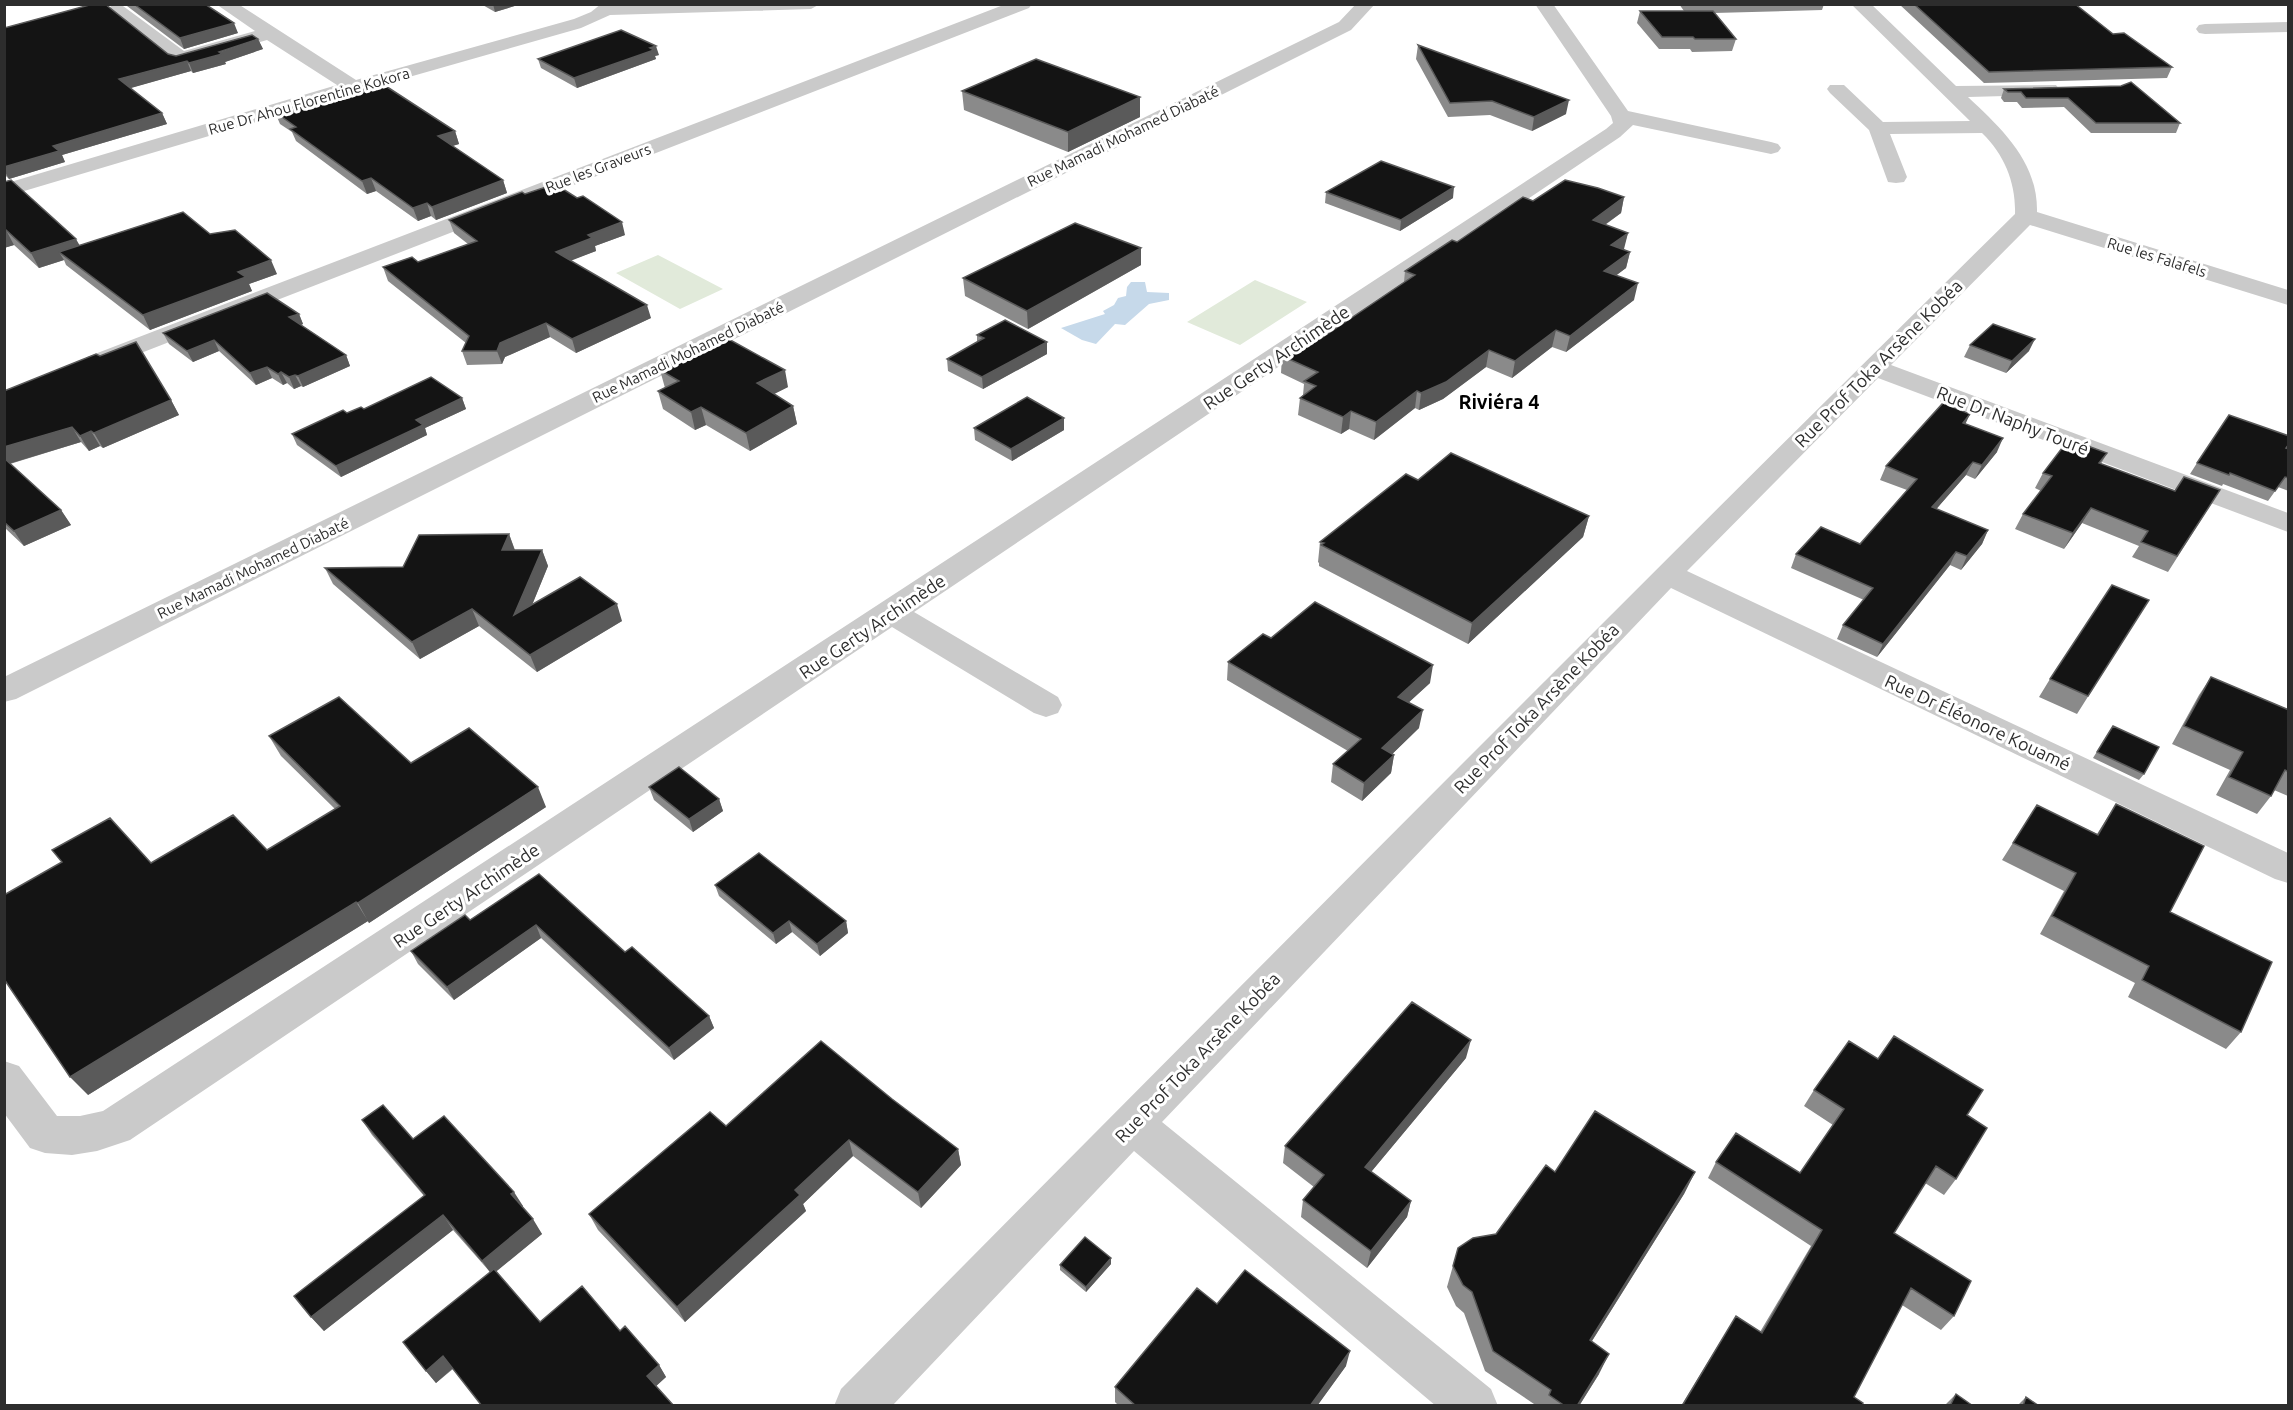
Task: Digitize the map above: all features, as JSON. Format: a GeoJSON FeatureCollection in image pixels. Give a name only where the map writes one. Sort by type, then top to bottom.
{"type":"FeatureCollection","features":[{"type":"Feature","properties":{"kind":"street"},"geometry":{"type":"LineString","coordinates":[[225,4],[353,87]]}},
{"type":"Feature","properties":{"kind":"street"},"geometry":{"type":"LineString","coordinates":[[609,7],[811,4]]}},
{"type":"Feature","properties":{"kind":"street","name":"Rue les Graveurs"},"geometry":{"type":"LineString","coordinates":[[72,371],[1023,4]]}},
{"type":"Feature","properties":{"kind":"street","name":"Rue Mamadi Mohamed Diabaté"},"geometry":{"type":"LineString","coordinates":[[4,691],[1345,26],[1366,4]]}},
{"type":"Feature","properties":{"kind":"street"},"geometry":{"type":"LineString","coordinates":[[1544,4],[1621,116],[1771,148]]}},
{"type":"Feature","properties":{"kind":"street"},"geometry":{"type":"LineString","coordinates":[[1860,4],[1988,127],[2015,159],[2024,181],[2028,200],[2026,216]]}},
{"type":"Feature","properties":{"kind":"street","name":"Rue Dr Ahou Florentine Kokora"},"geometry":{"type":"LineString","coordinates":[[4,191],[353,87],[569,26],[609,7]]}},
{"type":"Feature","properties":{"kind":"street"},"geometry":{"type":"LineString","coordinates":[[117,10],[181,58],[270,33]]}},
{"type":"Feature","properties":{"kind":"street"},"geometry":{"type":"LineString","coordinates":[[2205,28],[2289,27]]}},
{"type":"Feature","properties":{"kind":"street"},"geometry":{"type":"LineString","coordinates":[[1952,92],[2070,88]]}},
{"type":"Feature","properties":{"kind":"street"},"geometry":{"type":"LineString","coordinates":[[1837,89],[1878,128],[1896,177]]}},
{"type":"Feature","properties":{"kind":"street","name":"Rue Gerty Archimède"},"geometry":{"type":"LineString","coordinates":[[4,1079],[45,1134],[63,1137],[90,1136],[115,1127],[1613,133],[1623,124],[1621,116]]}},
{"type":"Feature","properties":{"kind":"street"},"geometry":{"type":"LineString","coordinates":[[1878,128],[1988,127]]}},
{"type":"Feature","properties":{"kind":"street","name":"Rue les Falafels"},"geometry":{"type":"LineString","coordinates":[[2026,216],[2289,298]]}},
{"type":"Feature","properties":{"kind":"street","name":"Rue Prof Toka Arsène Kobéa"},"geometry":{"type":"LineString","coordinates":[[858,1406],[1667,574],[2026,216]]}},
{"type":"Feature","properties":{"kind":"street","name":"Rue Dr Naphy Touré"},"geometry":{"type":"LineString","coordinates":[[1873,367],[2289,523]]}},
{"type":"Feature","properties":{"kind":"street","name":"Rue Dr Éléonore Kouamé"},"geometry":{"type":"LineString","coordinates":[[1667,574],[2289,869]]}},
{"type":"Feature","properties":{"kind":"street"},"geometry":{"type":"LineString","coordinates":[[892,613],[1046,705]]}},
{"type":"Feature","properties":{"kind":"street"},"geometry":{"type":"LineString","coordinates":[[1132,1123],[1474,1406]]}},
{"type":"Feature","properties":{"kind":"green space"},"geometry":{"type":"Polygon","coordinates":[[[658,255],[723,289],[680,309],[616,273],[658,255]]]}},
{"type":"Feature","properties":{"kind":"green space"},"geometry":{"type":"Polygon","coordinates":[[[1255,280],[1307,302],[1240,345],[1187,322],[1255,280]]]}},
{"type":"Feature","properties":{"kind":"water"},"geometry":{"type":"Polygon","coordinates":[[[1131,282],[1145,282],[1147,292],[1169,293],[1169,300],[1149,304],[1125,325],[1115,324],[1096,344],[1082,340],[1061,328],[1105,314],[1103,311],[1114,305],[1118,298],[1126,296],[1127,287],[1131,282]]]}},
{"type":"Feature","properties":{"kind":"building"},"geometry":{"type":"Polygon","coordinates":[[[93,4],[105,4],[168,54],[176,56],[252,35],[258,39],[219,52],[222,54],[119,79],[162,113],[53,146],[59,151],[4,167],[4,28],[93,4]]]}},
{"type":"Feature","properties":{"kind":"building"},"geometry":{"type":"Polygon","coordinates":[[[134,4],[205,4],[234,23],[180,38],[134,4]]]}},
{"type":"Feature","properties":{"kind":"building"},"geometry":{"type":"Polygon","coordinates":[[[1914,4],[2075,4],[2113,34],[2124,33],[2172,67],[1989,72],[1914,4]]]}},
{"type":"Feature","properties":{"kind":"building"},"geometry":{"type":"Polygon","coordinates":[[[1640,11],[1713,11],[1736,39],[1662,37],[1640,11]]]}},
{"type":"Feature","properties":{"kind":"building"},"geometry":{"type":"Polygon","coordinates":[[[621,30],[656,46],[650,48],[654,50],[574,78],[538,59],[621,30]]]}},
{"type":"Feature","properties":{"kind":"building"},"geometry":{"type":"Polygon","coordinates":[[[1418,45],[1569,100],[1534,117],[1492,101],[1450,103],[1418,45]]]}},
{"type":"Feature","properties":{"kind":"building"},"geometry":{"type":"Polygon","coordinates":[[[1036,59],[1140,97],[1068,132],[962,91],[1036,59]]]}},
{"type":"Feature","properties":{"kind":"building"},"geometry":{"type":"Polygon","coordinates":[[[378,81],[455,131],[438,136],[503,180],[432,207],[427,203],[413,208],[371,178],[362,181],[290,129],[296,127],[275,112],[378,81]]]}},
{"type":"Feature","properties":{"kind":"building"},"geometry":{"type":"Polygon","coordinates":[[[2131,82],[2180,123],[2096,123],[2068,98],[2026,98],[2021,92],[2008,92],[2004,89],[2121,86],[2131,82]]]}},
{"type":"Feature","properties":{"kind":"building"},"geometry":{"type":"Polygon","coordinates":[[[1381,161],[1454,187],[1401,220],[1326,192],[1381,161]]]}},
{"type":"Feature","properties":{"kind":"building"},"geometry":{"type":"Polygon","coordinates":[[[11,180],[76,239],[31,253],[4,230],[4,182],[11,180]]]}},
{"type":"Feature","properties":{"kind":"building"},"geometry":{"type":"Polygon","coordinates":[[[1565,180],[1624,197],[1593,220],[1628,233],[1611,245],[1630,252],[1604,271],[1638,283],[1570,336],[1556,330],[1515,361],[1489,350],[1446,382],[1421,393],[1417,391],[1376,422],[1351,411],[1343,417],[1300,398],[1316,386],[1304,381],[1318,372],[1282,356],[1312,335],[1320,339],[1415,275],[1405,271],[1452,240],[1457,242],[1523,197],[1533,201],[1565,180]]]}},
{"type":"Feature","properties":{"kind":"building"},"geometry":{"type":"Polygon","coordinates":[[[555,184],[577,198],[583,196],[622,222],[588,235],[592,238],[556,252],[647,305],[572,339],[546,323],[500,343],[497,351],[462,351],[469,336],[383,267],[412,257],[418,262],[477,241],[449,220],[522,192],[525,194],[555,184]]]}},
{"type":"Feature","properties":{"kind":"building"},"geometry":{"type":"Polygon","coordinates":[[[183,212],[210,234],[235,230],[271,260],[238,272],[246,277],[143,315],[59,252],[183,212]]]}},
{"type":"Feature","properties":{"kind":"building"},"geometry":{"type":"Polygon","coordinates":[[[1075,223],[1141,248],[1027,311],[963,278],[1075,223]]]}},
{"type":"Feature","properties":{"kind":"building"},"geometry":{"type":"Polygon","coordinates":[[[267,293],[299,314],[289,317],[346,355],[298,376],[289,377],[281,372],[278,374],[267,367],[250,373],[214,340],[187,351],[163,333],[267,293]]]}},
{"type":"Feature","properties":{"kind":"building"},"geometry":{"type":"Polygon","coordinates":[[[1005,320],[1047,342],[982,377],[947,359],[984,338],[977,335],[1005,320]]]}},
{"type":"Feature","properties":{"kind":"building"},"geometry":{"type":"Polygon","coordinates":[[[1993,324],[2035,339],[2012,361],[1970,345],[1993,324]]]}},
{"type":"Feature","properties":{"kind":"building"},"geometry":{"type":"Polygon","coordinates":[[[723,336],[785,370],[757,383],[793,406],[746,433],[701,407],[691,412],[658,391],[679,381],[660,370],[723,336]]]}},
{"type":"Feature","properties":{"kind":"building"},"geometry":{"type":"Polygon","coordinates":[[[136,342],[171,400],[94,433],[91,431],[80,436],[72,427],[4,447],[4,391],[96,354],[100,356],[136,342]]]}},
{"type":"Feature","properties":{"kind":"building"},"geometry":{"type":"Polygon","coordinates":[[[431,377],[462,398],[416,420],[423,425],[336,466],[292,434],[343,410],[347,413],[361,407],[364,409],[431,377]]]}},
{"type":"Feature","properties":{"kind":"building"},"geometry":{"type":"Polygon","coordinates":[[[1027,397],[1064,418],[1011,449],[974,428],[1027,397]]]}},
{"type":"Feature","properties":{"kind":"building"},"geometry":{"type":"Polygon","coordinates":[[[1943,403],[1970,414],[1963,423],[2003,438],[1982,465],[1973,462],[1932,507],[1988,530],[1967,556],[1956,552],[1883,644],[1843,625],[1873,588],[1796,554],[1821,527],[1860,544],[1917,479],[1886,466],[1943,403]]]}},
{"type":"Feature","properties":{"kind":"building"},"geometry":{"type":"Polygon","coordinates":[[[2229,415],[2289,436],[2289,444],[2286,448],[2289,449],[2289,478],[2285,477],[2275,491],[2197,463],[2229,415]]]}},
{"type":"Feature","properties":{"kind":"building"},"geometry":{"type":"Polygon","coordinates":[[[2069,439],[2107,453],[2099,463],[2175,491],[2184,477],[2220,490],[2177,556],[2141,542],[2148,531],[2091,508],[2073,533],[2023,514],[2052,476],[2043,473],[2069,439]]]}},
{"type":"Feature","properties":{"kind":"building"},"geometry":{"type":"Polygon","coordinates":[[[1451,453],[1589,516],[1472,623],[1321,545],[1324,543],[1320,542],[1406,474],[1418,480],[1451,453]]]}},
{"type":"Feature","properties":{"kind":"building"},"geometry":{"type":"Polygon","coordinates":[[[4,458],[61,510],[14,531],[4,522],[4,458]]]}},
{"type":"Feature","properties":{"kind":"building"},"geometry":{"type":"Polygon","coordinates":[[[509,534],[502,550],[542,550],[514,615],[580,577],[617,604],[530,655],[472,609],[412,642],[325,568],[403,567],[419,535],[509,534]]]}},
{"type":"Feature","properties":{"kind":"building"},"geometry":{"type":"Polygon","coordinates":[[[2112,585],[2149,600],[2088,696],[2050,679],[2112,585]]]}},
{"type":"Feature","properties":{"kind":"building"},"geometry":{"type":"Polygon","coordinates":[[[1315,602],[1433,665],[1398,697],[1423,710],[1382,748],[1394,755],[1364,783],[1333,764],[1361,739],[1228,662],[1263,634],[1271,638],[1315,602]]]}},
{"type":"Feature","properties":{"kind":"building"},"geometry":{"type":"Polygon","coordinates":[[[2211,677],[2289,710],[2289,772],[2285,770],[2271,796],[2229,777],[2243,752],[2184,726],[2211,677]]]}},
{"type":"Feature","properties":{"kind":"building"},"geometry":{"type":"Polygon","coordinates":[[[339,697],[411,763],[469,728],[538,787],[358,903],[356,902],[70,1077],[4,979],[4,895],[62,862],[52,850],[110,818],[151,863],[233,815],[267,850],[340,806],[269,736],[339,697]]]}},
{"type":"Feature","properties":{"kind":"building"},"geometry":{"type":"Polygon","coordinates":[[[2113,726],[2159,747],[2144,774],[2097,752],[2113,726]]]}},
{"type":"Feature","properties":{"kind":"building"},"geometry":{"type":"Polygon","coordinates":[[[679,767],[719,799],[689,819],[649,787],[679,767]]]}},
{"type":"Feature","properties":{"kind":"building"},"geometry":{"type":"Polygon","coordinates":[[[2116,804],[2204,846],[2170,912],[2272,962],[2241,1032],[2142,980],[2149,966],[2052,916],[2076,873],[2013,843],[2037,805],[2098,835],[2116,804]]]}},
{"type":"Feature","properties":{"kind":"building"},"geometry":{"type":"Polygon","coordinates":[[[759,853],[846,921],[817,944],[789,921],[773,933],[715,885],[759,853]]]}},
{"type":"Feature","properties":{"kind":"building"},"geometry":{"type":"Polygon","coordinates":[[[539,874],[625,952],[632,947],[709,1016],[669,1048],[536,925],[447,987],[411,951],[465,915],[470,920],[539,874]]]}},
{"type":"Feature","properties":{"kind":"building"},"geometry":{"type":"Polygon","coordinates":[[[1412,1002],[1471,1040],[1365,1167],[1411,1201],[1371,1251],[1303,1200],[1324,1175],[1285,1146],[1412,1002]]]}},
{"type":"Feature","properties":{"kind":"building"},"geometry":{"type":"Polygon","coordinates":[[[1894,1036],[1983,1090],[1967,1115],[1987,1128],[1956,1179],[1936,1166],[1894,1233],[1971,1281],[1954,1316],[1911,1288],[1854,1397],[1863,1403],[1862,1406],[1682,1406],[1736,1316],[1762,1333],[1822,1230],[1716,1162],[1736,1133],[1800,1173],[1844,1109],[1814,1090],[1849,1041],[1878,1059],[1894,1036]]]}},
{"type":"Feature","properties":{"kind":"building"},"geometry":{"type":"Polygon","coordinates":[[[821,1041],[958,1149],[918,1192],[849,1140],[795,1190],[800,1195],[677,1307],[589,1214],[710,1112],[726,1126],[821,1041]]]}},
{"type":"Feature","properties":{"kind":"building"},"geometry":{"type":"Polygon","coordinates":[[[383,1105],[413,1139],[444,1116],[514,1192],[511,1194],[533,1219],[482,1261],[443,1215],[311,1317],[294,1296],[425,1195],[362,1120],[383,1105]]]}},
{"type":"Feature","properties":{"kind":"building"},"geometry":{"type":"Polygon","coordinates":[[[1595,1111],[1695,1172],[1590,1340],[1609,1354],[1577,1406],[1565,1406],[1549,1395],[1551,1390],[1493,1351],[1472,1292],[1463,1285],[1453,1266],[1458,1248],[1473,1238],[1496,1234],[1546,1165],[1555,1172],[1595,1111]]]}},
{"type":"Feature","properties":{"kind":"building"},"geometry":{"type":"Polygon","coordinates":[[[1085,1237],[1111,1258],[1086,1287],[1060,1265],[1085,1237]]]}},
{"type":"Feature","properties":{"kind":"building"},"geometry":{"type":"Polygon","coordinates":[[[494,1269],[540,1322],[582,1286],[620,1331],[625,1326],[659,1365],[647,1376],[674,1406],[482,1406],[443,1356],[426,1371],[403,1342],[494,1269]]]}},
{"type":"Feature","properties":{"kind":"building"},"geometry":{"type":"Polygon","coordinates":[[[1245,1270],[1350,1351],[1310,1406],[1136,1406],[1115,1387],[1197,1288],[1217,1304],[1245,1270]]]}},
{"type":"Feature","properties":{"kind":"building"},"geometry":{"type":"Polygon","coordinates":[[[1956,1394],[1973,1406],[1950,1406],[1956,1394]]]}},
{"type":"Feature","properties":{"kind":"building"},"geometry":{"type":"Polygon","coordinates":[[[2026,1397],[2039,1406],[2023,1406],[2026,1397]]]}},
{"type":"Feature","properties":{"kind":"district","name":"Riviéra 4"},"geometry":{"type":"Point","coordinates":[1499,401]}}]}
